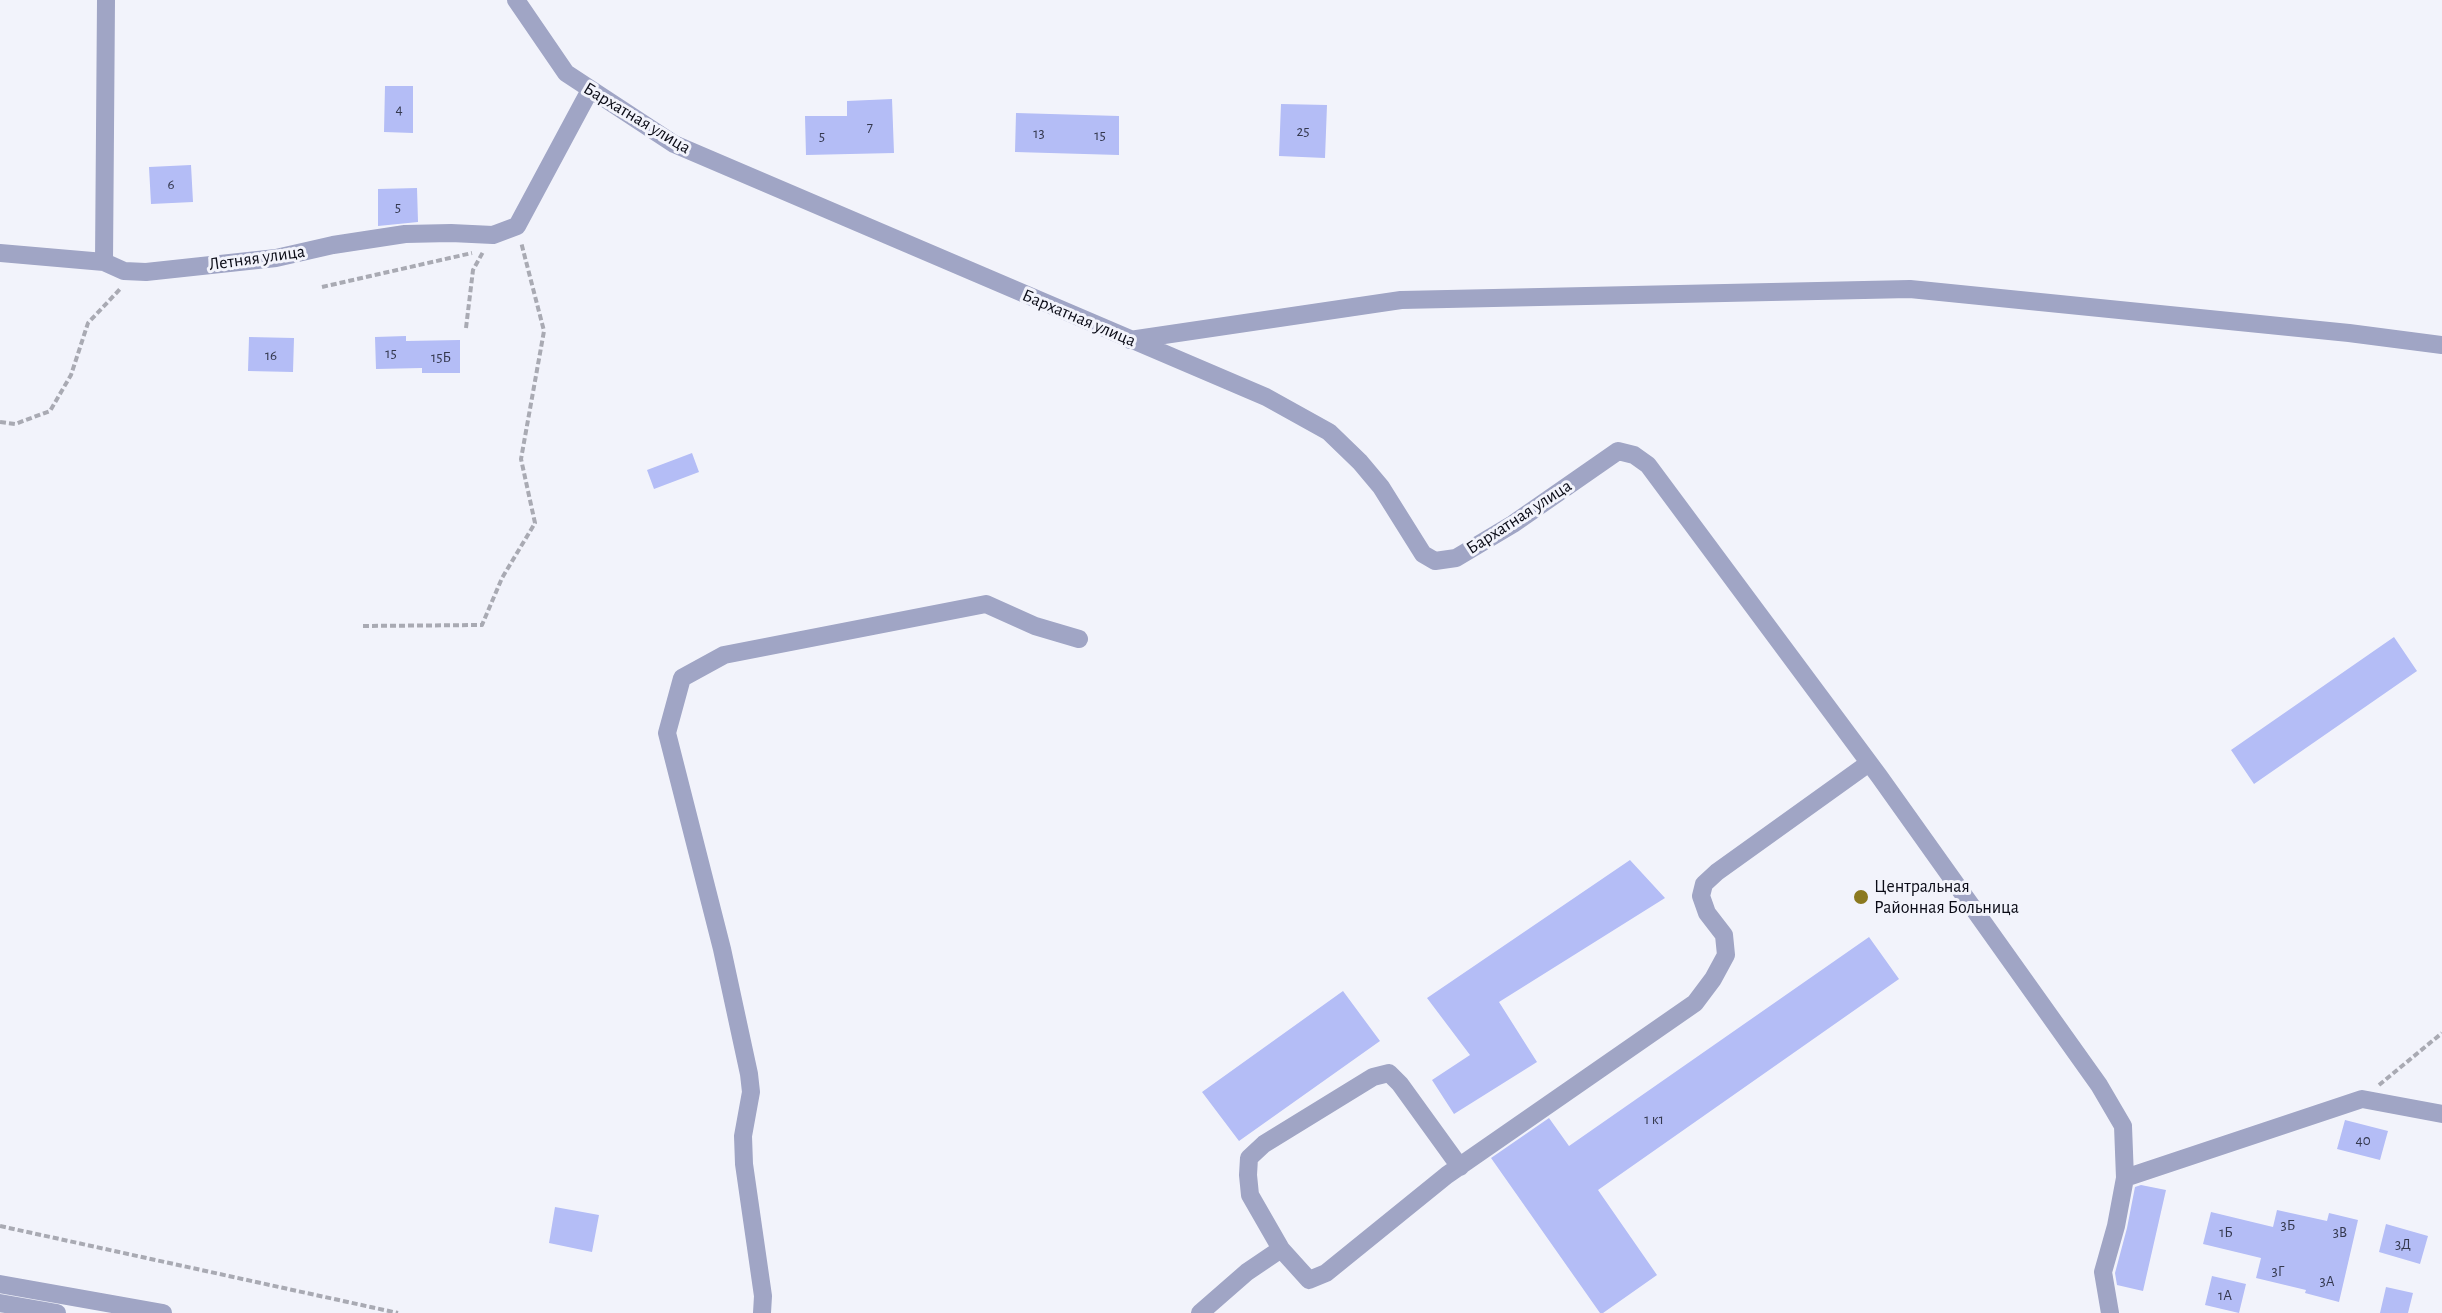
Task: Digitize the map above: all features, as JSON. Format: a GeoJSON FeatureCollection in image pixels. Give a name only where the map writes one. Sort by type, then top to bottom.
{"type":"FeatureCollection","features":[{"type":"Feature","properties":{"kind":"street"},"geometry":{"type":"LineString","coordinates":[[104,262],[106,0]]}},
{"type":"Feature","properties":{"kind":"street","name":"Бархатная улица"},"geometry":{"type":"LineString","coordinates":[[516,0],[566,73],[674,144],[1128,340],[1266,397],[1329,432],[1360,462],[1381,487],[1423,554],[1435,561],[1456,558],[1513,524],[1618,451],[1634,455],[1658,476],[1869,763]]}},
{"type":"Feature","properties":{"kind":"street"},"geometry":{"type":"LineString","coordinates":[[517,226],[590,90]]}},
{"type":"Feature","properties":{"kind":"street","name":"Летняя улица"},"geometry":{"type":"LineString","coordinates":[[0,253],[104,262],[124,271],[146,272],[276,258],[333,245],[405,234],[493,235],[517,226]]}},
{"type":"Feature","properties":{"kind":"street"},"geometry":{"type":"LineString","coordinates":[[1128,340],[1401,300],[1910,289],[2349,333],[2442,345]]}},
{"type":"Feature","properties":{"kind":"street"},"geometry":{"type":"LineString","coordinates":[[762,1313],[763,1296],[744,1164],[743,1136],[751,1092],[722,950],[667,733],[682,678],[724,655],[986,604],[1035,626],[1079,639]]}},
{"type":"Feature","properties":{"kind":"street"},"geometry":{"type":"LineString","coordinates":[[1460,1167],[1400,1084],[1389,1073],[1373,1077],[1264,1144],[1249,1158],[1250,1195],[1281,1249],[1309,1280],[1326,1273],[1460,1167],[1695,1002],[1713,979],[1726,955],[1724,935],[1707,913],[1701,896],[1704,884],[1717,872],[1869,763],[2099,1085],[2123,1126],[2126,1178],[2103,1272],[2110,1313]]}},
{"type":"Feature","properties":{"kind":"street"},"geometry":{"type":"LineString","coordinates":[[2126,1178],[2362,1099],[2442,1114]]}},
{"type":"Feature","properties":{"kind":"street"},"geometry":{"type":"LineString","coordinates":[[1200,1313],[1247,1272],[1281,1249]]}},
{"type":"Feature","properties":{"kind":"street"},"geometry":{"type":"LineString","coordinates":[[0,1284],[163,1313]]}},
{"type":"Feature","properties":{"kind":"street"},"geometry":{"type":"LineString","coordinates":[[20,1310],[32,1291]]}},
{"type":"Feature","properties":{"kind":"street"},"geometry":{"type":"LineString","coordinates":[[0,1303],[20,1310],[57,1313]]}},
{"type":"Feature","properties":{"kind":"path"},"geometry":{"type":"LineString","coordinates":[[363,626],[482,625],[501,578],[535,523],[521,459],[544,331],[517,226]]}},
{"type":"Feature","properties":{"kind":"path"},"geometry":{"type":"LineString","coordinates":[[322,287],[484,250],[473,270],[466,328]]}},
{"type":"Feature","properties":{"kind":"path"},"geometry":{"type":"LineString","coordinates":[[0,422],[15,424],[50,411],[71,375],[88,323],[116,291],[146,272]]}},
{"type":"Feature","properties":{"kind":"path"},"geometry":{"type":"LineString","coordinates":[[2362,1099],[2442,1033]]}},
{"type":"Feature","properties":{"kind":"path"},"geometry":{"type":"LineString","coordinates":[[0,1226],[398,1313]]}},
{"type":"Feature","properties":{"kind":"building"},"geometry":{"type":"Polygon","coordinates":[[[385,86],[413,86],[413,133],[384,132],[385,86]]]}},
{"type":"Feature","properties":{"kind":"building"},"geometry":{"type":"Polygon","coordinates":[[[892,99],[894,153],[806,155],[805,116],[847,116],[847,101],[892,99]]]}},
{"type":"Feature","properties":{"kind":"building"},"geometry":{"type":"Polygon","coordinates":[[[1281,104],[1327,105],[1325,158],[1279,156],[1281,104]]]}},
{"type":"Feature","properties":{"kind":"building"},"geometry":{"type":"Polygon","coordinates":[[[1016,113],[1119,116],[1119,155],[1015,152],[1016,113]]]}},
{"type":"Feature","properties":{"kind":"building"},"geometry":{"type":"Polygon","coordinates":[[[191,165],[193,202],[151,204],[149,167],[191,165]]]}},
{"type":"Feature","properties":{"kind":"building"},"geometry":{"type":"Polygon","coordinates":[[[417,188],[418,222],[378,226],[378,189],[417,188]]]}},
{"type":"Feature","properties":{"kind":"building"},"geometry":{"type":"Polygon","coordinates":[[[406,336],[406,341],[460,340],[460,373],[422,373],[422,368],[376,369],[375,337],[406,336]]]}},
{"type":"Feature","properties":{"kind":"building"},"geometry":{"type":"Polygon","coordinates":[[[249,337],[294,338],[293,372],[248,371],[249,337]]]}},
{"type":"Feature","properties":{"kind":"building"},"geometry":{"type":"Polygon","coordinates":[[[692,453],[699,472],[654,489],[647,470],[692,453]]]}},
{"type":"Feature","properties":{"kind":"building"},"geometry":{"type":"Polygon","coordinates":[[[2394,637],[2417,671],[2254,784],[2231,750],[2394,637]]]}},
{"type":"Feature","properties":{"kind":"building"},"geometry":{"type":"Polygon","coordinates":[[[1630,860],[1665,898],[1499,1002],[1537,1062],[1454,1114],[1432,1080],[1470,1055],[1427,998],[1630,860]]]}},
{"type":"Feature","properties":{"kind":"building"},"geometry":{"type":"Polygon","coordinates":[[[1869,937],[1899,979],[1598,1190],[1657,1275],[1600,1313],[1491,1158],[1549,1118],[1569,1146],[1869,937]]]}},
{"type":"Feature","properties":{"kind":"building"},"geometry":{"type":"Polygon","coordinates":[[[1343,991],[1380,1041],[1239,1141],[1202,1092],[1343,991]]]}},
{"type":"Feature","properties":{"kind":"building"},"geometry":{"type":"Polygon","coordinates":[[[2345,1120],[2388,1131],[2380,1160],[2337,1149],[2345,1120]]]}},
{"type":"Feature","properties":{"kind":"building"},"geometry":{"type":"Polygon","coordinates":[[[2141,1185],[2166,1190],[2143,1291],[2117,1285],[2115,1273],[2135,1187],[2141,1185]]]}},
{"type":"Feature","properties":{"kind":"building"},"geometry":{"type":"Polygon","coordinates":[[[555,1207],[599,1215],[592,1252],[549,1243],[555,1207]]]}},
{"type":"Feature","properties":{"kind":"building"},"geometry":{"type":"Polygon","coordinates":[[[2277,1210],[2327,1221],[2329,1213],[2358,1220],[2339,1302],[2305,1293],[2306,1290],[2256,1278],[2261,1258],[2203,1244],[2211,1212],[2273,1227],[2277,1210]]]}},
{"type":"Feature","properties":{"kind":"building"},"geometry":{"type":"Polygon","coordinates":[[[2386,1224],[2428,1236],[2420,1264],[2379,1252],[2386,1224]]]}},
{"type":"Feature","properties":{"kind":"building"},"geometry":{"type":"Polygon","coordinates":[[[2212,1276],[2246,1284],[2239,1313],[2205,1305],[2212,1276]]]}},
{"type":"Feature","properties":{"kind":"building"},"geometry":{"type":"Polygon","coordinates":[[[2386,1287],[2413,1293],[2408,1313],[2380,1313],[2386,1287]]]}},
{"type":"Feature","properties":{"kind":"place","name":"Центральная Районная Больница"},"geometry":{"type":"Point","coordinates":[1861,897]}}]}
